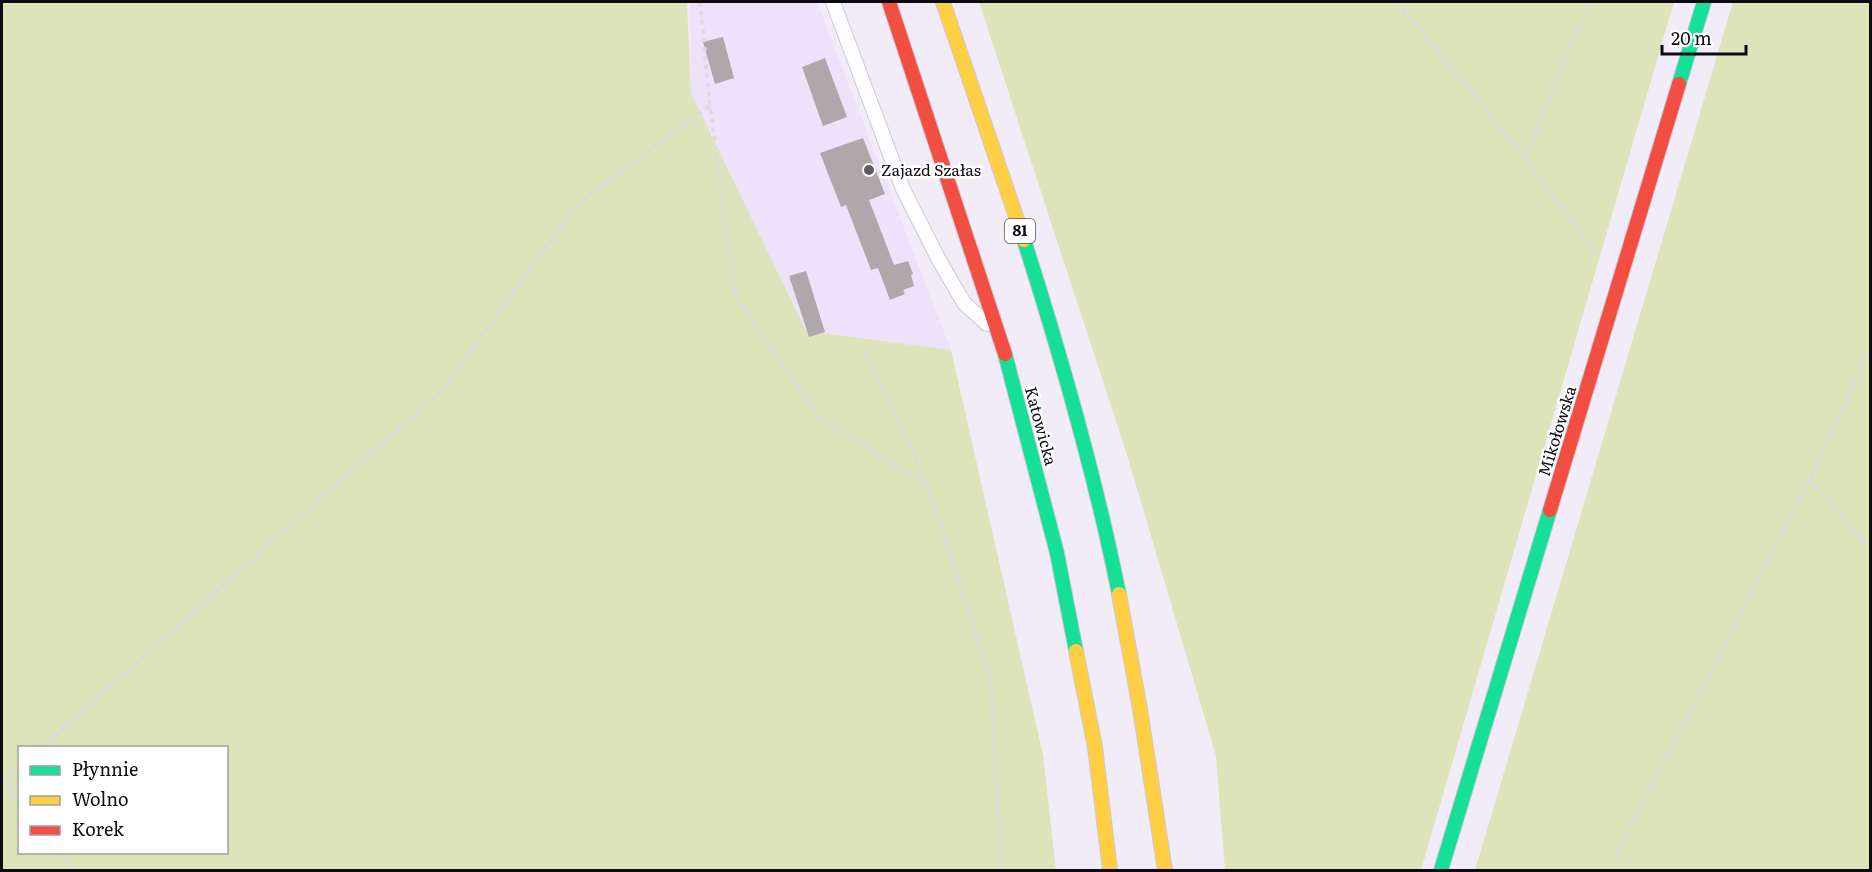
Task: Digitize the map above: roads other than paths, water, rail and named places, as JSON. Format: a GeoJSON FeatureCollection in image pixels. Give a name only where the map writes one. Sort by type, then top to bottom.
{"type":"FeatureCollection","features":[{"type":"Feature","properties":{"kind":"main road","name":"Katowicka"},"geometry":{"type":"LineString","coordinates":[[889,2],[1000,336],[1057,554],[1095,747],[1110,870]]}},
{"type":"Feature","properties":{"kind":"main road","name":"81"},"geometry":{"type":"LineString","coordinates":[[943,2],[984,118],[1060,356],[1089,462],[1121,601],[1159,822],[1165,870]]}},
{"type":"Feature","properties":{"kind":"main road","name":"Mikołowska"},"geometry":{"type":"LineString","coordinates":[[1441,870],[1704,2]]}},
{"type":"Feature","properties":{"kind":"lane"},"geometry":{"type":"LineString","coordinates":[[834,2],[903,189],[964,303],[1000,336]]}},
{"type":"Feature","properties":{"kind":"place","name":"Zajazd Szałas"},"geometry":{"type":"Point","coordinates":[869,170]}}]}
